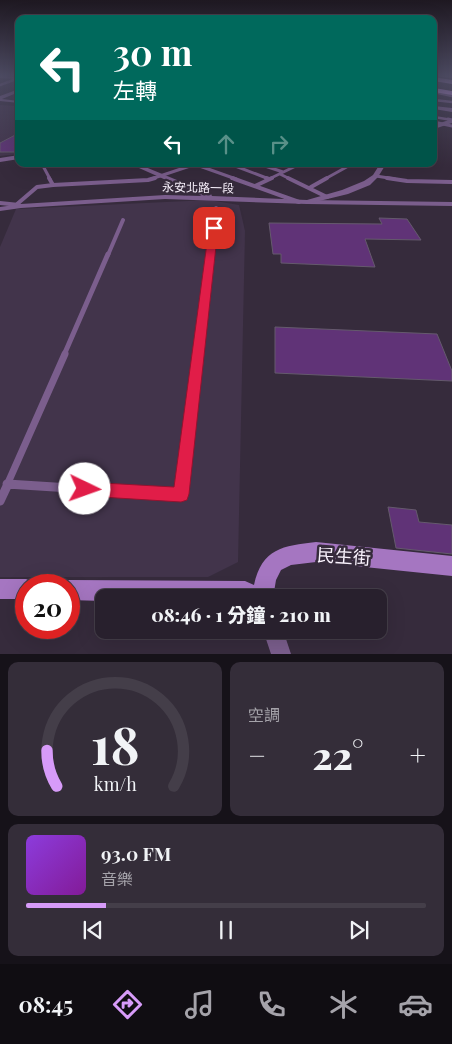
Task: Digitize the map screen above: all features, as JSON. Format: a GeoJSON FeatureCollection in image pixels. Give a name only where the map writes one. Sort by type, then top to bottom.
{"type":"FeatureCollection","features":[{"type":"Feature","properties":{"kind":"street"},"geometry":{"type":"LineString","coordinates":[[437,108],[452,110]]}},
{"type":"Feature","properties":{"kind":"street"},"geometry":{"type":"LineString","coordinates":[[437,126],[452,120]]}},
{"type":"Feature","properties":{"kind":"street"},"geometry":{"type":"LineString","coordinates":[[0,160],[15,158]]}},
{"type":"Feature","properties":{"kind":"street"},"geometry":{"type":"LineString","coordinates":[[141,167],[212,198]]}},
{"type":"Feature","properties":{"kind":"street"},"geometry":{"type":"LineString","coordinates":[[376,176],[380,167]]}},
{"type":"Feature","properties":{"kind":"street","name":"永安北路一段"},"geometry":{"type":"LineString","coordinates":[[0,209],[18,205],[166,197],[308,202],[367,183],[376,176]]}},
{"type":"Feature","properties":{"kind":"street","name":"民生街"},"geometry":{"type":"LineString","coordinates":[[264,589],[266,578],[274,563],[289,555],[316,552],[452,566]]}},
{"type":"Feature","properties":{"kind":"street"},"geometry":{"type":"LineString","coordinates":[[0,589],[15,589]]}},
{"type":"Feature","properties":{"kind":"street"},"geometry":{"type":"LineString","coordinates":[[80,590],[95,590]]}},
{"type":"Feature","properties":{"kind":"street"},"geometry":{"type":"LineString","coordinates":[[276,639],[281,654]]}},
{"type":"Feature","properties":{"kind":"lane"},"geometry":{"type":"LineString","coordinates":[[437,118],[452,120]]}},
{"type":"Feature","properties":{"kind":"lane"},"geometry":{"type":"LineString","coordinates":[[437,122],[452,126]]}},
{"type":"Feature","properties":{"kind":"lane"},"geometry":{"type":"LineString","coordinates":[[44,167],[53,185]]}},
{"type":"Feature","properties":{"kind":"lane"},"geometry":{"type":"LineString","coordinates":[[0,203],[18,205],[37,186],[148,180],[186,167]]}},
{"type":"Feature","properties":{"kind":"lane"},"geometry":{"type":"LineString","coordinates":[[203,167],[299,202]]}},
{"type":"Feature","properties":{"kind":"lane"},"geometry":{"type":"LineString","coordinates":[[238,167],[269,179]]}},
{"type":"Feature","properties":{"kind":"lane"},"geometry":{"type":"LineString","coordinates":[[266,167],[327,197]]}},
{"type":"Feature","properties":{"kind":"lane"},"geometry":{"type":"LineString","coordinates":[[255,186],[294,167]]}},
{"type":"Feature","properties":{"kind":"lane"},"geometry":{"type":"LineString","coordinates":[[311,188],[347,167]]}},
{"type":"Feature","properties":{"kind":"lane"},"geometry":{"type":"LineString","coordinates":[[376,176],[407,181],[452,182]]}},
{"type":"Feature","properties":{"kind":"lane"},"geometry":{"type":"LineString","coordinates":[[308,202],[452,204]]}},
{"type":"Feature","properties":{"kind":"lane"},"geometry":{"type":"LineString","coordinates":[[7,484],[181,494],[216,208]]}},
{"type":"Feature","properties":{"kind":"lane"},"geometry":{"type":"LineString","coordinates":[[0,501],[123,220]]}},
{"type":"Feature","properties":{"kind":"shaded area"},"geometry":{"type":"Polygon","coordinates":[[[0,106],[15,106],[15,154],[0,156],[0,106]]]}},
{"type":"Feature","properties":{"kind":"shaded area"},"geometry":{"type":"Polygon","coordinates":[[[209,200],[239,205],[245,231],[238,562],[208,577],[80,577],[80,574],[15,574],[15,577],[0,577],[0,247],[16,209],[209,200]]]}},
{"type":"Feature","properties":{"kind":"building"},"geometry":{"type":"Polygon","coordinates":[[[15,135],[15,152],[0,152],[0,143],[15,135]]]}},
{"type":"Feature","properties":{"kind":"building"},"geometry":{"type":"Polygon","coordinates":[[[379,218],[407,219],[421,240],[365,239],[375,267],[281,263],[281,254],[273,254],[269,223],[382,224],[379,218]]]}},
{"type":"Feature","properties":{"kind":"building"},"geometry":{"type":"Polygon","coordinates":[[[275,327],[437,334],[452,371],[452,381],[275,373],[275,327]]]}},
{"type":"Feature","properties":{"kind":"building"},"geometry":{"type":"Polygon","coordinates":[[[388,507],[416,510],[419,522],[452,525],[452,554],[396,548],[388,507]]]}},
{"type":"Feature","properties":{"kind":"route"},"geometry":{"type":"LineString","coordinates":[[85,489],[181,494],[214,228]]}}]}
